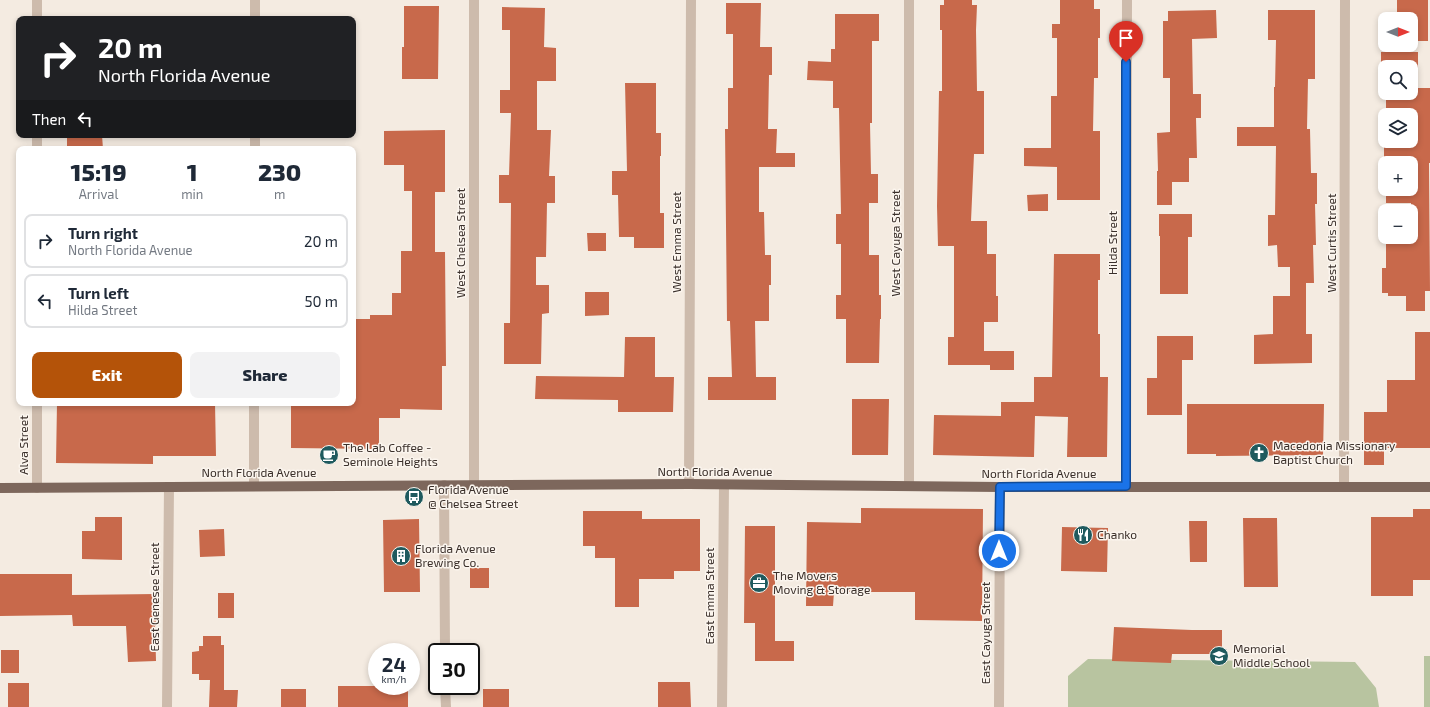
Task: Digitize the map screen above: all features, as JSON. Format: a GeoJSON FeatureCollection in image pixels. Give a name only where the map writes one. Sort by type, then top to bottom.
{"type":"FeatureCollection","features":[{"type":"Feature","properties":{"kind":"main road","name":"North Florida Avenue"},"geometry":{"type":"LineString","coordinates":[[0,488],[689,484],[1000,487],[1430,487]]}},
{"type":"Feature","properties":{"kind":"street"},"geometry":{"type":"LineString","coordinates":[[37,0],[37,16]]}},
{"type":"Feature","properties":{"kind":"street"},"geometry":{"type":"LineString","coordinates":[[255,0],[255,16]]}},
{"type":"Feature","properties":{"kind":"street","name":"West Chelsea Street"},"geometry":{"type":"LineString","coordinates":[[474,0],[474,485]]}},
{"type":"Feature","properties":{"kind":"street","name":"West Emma Street"},"geometry":{"type":"LineString","coordinates":[[689,484],[691,0]]}},
{"type":"Feature","properties":{"kind":"street","name":"West Cayuga Street"},"geometry":{"type":"LineString","coordinates":[[910,0],[910,486]]}},
{"type":"Feature","properties":{"kind":"street","name":"Hilda Street"},"geometry":{"type":"LineString","coordinates":[[1126,486],[1127,0]]}},
{"type":"Feature","properties":{"kind":"street","name":"West Curtis Street"},"geometry":{"type":"LineString","coordinates":[[1344,487],[1345,0]]}},
{"type":"Feature","properties":{"kind":"street","name":"Alva Street"},"geometry":{"type":"LineString","coordinates":[[37,406],[37,488]]}},
{"type":"Feature","properties":{"kind":"street"},"geometry":{"type":"LineString","coordinates":[[254,406],[254,486]]}},
{"type":"Feature","properties":{"kind":"street","name":"East Emma Street"},"geometry":{"type":"LineString","coordinates":[[722,707],[724,484]]}},
{"type":"Feature","properties":{"kind":"street"},"geometry":{"type":"LineString","coordinates":[[444,485],[445,643]]}},
{"type":"Feature","properties":{"kind":"street","name":"East Genesee Street"},"geometry":{"type":"LineString","coordinates":[[167,707],[169,487]]}},
{"type":"Feature","properties":{"kind":"street","name":"East Cayuga Street"},"geometry":{"type":"LineString","coordinates":[[999,707],[1000,487]]}},
{"type":"Feature","properties":{"kind":"street"},"geometry":{"type":"LineString","coordinates":[[445,695],[446,707]]}},
{"type":"Feature","properties":{"kind":"green space"},"geometry":{"type":"Polygon","coordinates":[[[1424,656],[1430,656],[1430,707],[1424,707],[1424,656]]]}},
{"type":"Feature","properties":{"kind":"green space"},"geometry":{"type":"Polygon","coordinates":[[[1088,659],[1355,662],[1376,688],[1379,707],[1068,707],[1068,676],[1088,659]]]}},
{"type":"Feature","properties":{"kind":"building"},"geometry":{"type":"Polygon","coordinates":[[[944,0],[972,0],[972,5],[977,5],[977,91],[984,91],[984,154],[974,154],[971,221],[987,221],[987,254],[996,254],[996,296],[998,296],[998,322],[984,322],[984,351],[1014,351],[1014,370],[990,370],[990,365],[948,365],[948,337],[954,337],[954,246],[938,246],[937,206],[939,91],[942,91],[942,30],[940,30],[940,5],[944,5],[944,0]]]}},
{"type":"Feature","properties":{"kind":"building"},"geometry":{"type":"Polygon","coordinates":[[[1060,0],[1094,0],[1094,9],[1100,9],[1098,78],[1094,78],[1093,131],[1100,131],[1100,200],[1057,200],[1057,167],[1024,166],[1024,148],[1051,148],[1051,96],[1057,96],[1057,38],[1052,38],[1052,24],[1060,24],[1060,0]]]}},
{"type":"Feature","properties":{"kind":"building"},"geometry":{"type":"Polygon","coordinates":[[[1397,0],[1428,0],[1428,41],[1418,41],[1418,12],[1397,12],[1397,0]]]}},
{"type":"Feature","properties":{"kind":"building"},"geometry":{"type":"Polygon","coordinates":[[[726,3],[761,3],[760,47],[772,47],[772,75],[769,75],[768,129],[777,129],[776,153],[795,153],[795,167],[759,167],[759,212],[764,212],[765,255],[771,255],[771,285],[769,285],[769,321],[755,321],[756,377],[776,377],[776,400],[708,400],[708,377],[732,377],[730,321],[727,321],[725,129],[728,129],[728,88],[733,88],[733,34],[726,34],[726,3]]]}},
{"type":"Feature","properties":{"kind":"building"},"geometry":{"type":"Polygon","coordinates":[[[404,6],[439,6],[438,79],[402,79],[404,6]]]}},
{"type":"Feature","properties":{"kind":"building"},"geometry":{"type":"Polygon","coordinates":[[[502,7],[545,8],[544,47],[556,48],[556,81],[537,81],[537,130],[551,130],[549,176],[555,176],[555,203],[547,203],[546,257],[536,257],[536,285],[549,285],[549,313],[542,314],[541,364],[504,364],[504,323],[510,323],[511,203],[499,203],[499,175],[509,175],[511,113],[500,113],[500,90],[510,90],[510,30],[502,30],[502,7]]]}},
{"type":"Feature","properties":{"kind":"building"},"geometry":{"type":"Polygon","coordinates":[[[1216,10],[1217,38],[1192,39],[1193,94],[1201,94],[1201,118],[1196,118],[1197,158],[1189,158],[1189,182],[1172,182],[1172,205],[1157,205],[1157,133],[1170,132],[1170,78],[1163,78],[1163,21],[1168,21],[1168,11],[1216,10]]]}},
{"type":"Feature","properties":{"kind":"building"},"geometry":{"type":"Polygon","coordinates":[[[1268,10],[1315,10],[1315,79],[1308,79],[1307,129],[1310,129],[1311,173],[1317,173],[1317,204],[1315,204],[1316,245],[1313,245],[1314,283],[1306,283],[1306,334],[1312,334],[1312,363],[1254,364],[1254,335],[1273,334],[1273,296],[1290,296],[1290,267],[1278,267],[1277,245],[1268,246],[1268,215],[1275,215],[1276,146],[1237,146],[1237,127],[1274,127],[1276,40],[1268,40],[1268,10]]]}},
{"type":"Feature","properties":{"kind":"building"},"geometry":{"type":"Polygon","coordinates":[[[835,14],[879,14],[879,41],[872,41],[872,123],[870,123],[871,174],[878,174],[878,203],[869,203],[869,255],[879,255],[879,295],[881,295],[881,319],[879,363],[846,363],[846,319],[836,319],[836,295],[841,295],[841,244],[836,244],[836,214],[841,214],[839,108],[833,108],[833,81],[807,80],[808,61],[831,62],[831,49],[835,49],[835,14]]]}},
{"type":"Feature","properties":{"kind":"building"},"geometry":{"type":"Polygon","coordinates":[[[1381,52],[1418,52],[1418,60],[1381,60],[1381,52]]]}},
{"type":"Feature","properties":{"kind":"building"},"geometry":{"type":"Polygon","coordinates":[[[625,83],[656,83],[656,133],[661,133],[660,213],[664,213],[664,248],[634,248],[634,237],[619,237],[618,195],[612,195],[612,171],[627,171],[625,83]]]}},
{"type":"Feature","properties":{"kind":"building"},"geometry":{"type":"Polygon","coordinates":[[[1418,88],[1430,88],[1430,291],[1425,291],[1425,311],[1406,311],[1406,296],[1388,296],[1388,293],[1382,293],[1382,268],[1386,268],[1386,244],[1418,244],[1418,204],[1386,203],[1386,196],[1418,196],[1418,156],[1384,156],[1384,148],[1418,148],[1418,108],[1386,108],[1386,100],[1418,100],[1418,88]]]}},
{"type":"Feature","properties":{"kind":"building"},"geometry":{"type":"Polygon","coordinates":[[[445,130],[445,192],[435,192],[435,252],[445,252],[446,366],[442,366],[442,410],[400,409],[400,418],[379,418],[379,449],[291,448],[291,406],[356,406],[356,319],[370,319],[370,315],[392,315],[392,293],[401,293],[401,251],[412,251],[412,191],[404,191],[404,165],[384,165],[384,131],[445,130]]]}},
{"type":"Feature","properties":{"kind":"building"},"geometry":{"type":"Polygon","coordinates":[[[67,138],[102,138],[103,146],[67,146],[67,138]]]}},
{"type":"Feature","properties":{"kind":"building"},"geometry":{"type":"Polygon","coordinates":[[[1048,194],[1048,211],[1028,211],[1027,195],[1048,194]]]}},
{"type":"Feature","properties":{"kind":"building"},"geometry":{"type":"Polygon","coordinates":[[[1159,214],[1192,214],[1192,237],[1188,237],[1188,294],[1160,294],[1159,214]]]}},
{"type":"Feature","properties":{"kind":"building"},"geometry":{"type":"Polygon","coordinates":[[[587,233],[606,233],[606,251],[588,251],[587,233]]]}},
{"type":"Feature","properties":{"kind":"building"},"geometry":{"type":"Polygon","coordinates":[[[1054,254],[1100,254],[1100,280],[1098,280],[1098,334],[1100,334],[1100,377],[1108,377],[1107,457],[1067,457],[1068,417],[1035,416],[1034,457],[933,455],[934,415],[1001,416],[1001,402],[1034,402],[1034,377],[1052,377],[1054,254]]]}},
{"type":"Feature","properties":{"kind":"building"},"geometry":{"type":"Polygon","coordinates":[[[585,292],[609,292],[609,315],[585,316],[585,292]]]}},
{"type":"Feature","properties":{"kind":"building"},"geometry":{"type":"Polygon","coordinates":[[[1415,332],[1430,332],[1430,448],[1384,448],[1384,465],[1364,465],[1364,412],[1387,412],[1387,380],[1415,380],[1415,332]]]}},
{"type":"Feature","properties":{"kind":"building"},"geometry":{"type":"Polygon","coordinates":[[[1157,336],[1193,336],[1193,360],[1182,360],[1182,415],[1147,415],[1147,378],[1157,378],[1157,336]]]}},
{"type":"Feature","properties":{"kind":"building"},"geometry":{"type":"Polygon","coordinates":[[[625,337],[655,337],[655,377],[674,377],[673,412],[618,412],[618,400],[535,399],[536,376],[624,377],[625,337]]]}},
{"type":"Feature","properties":{"kind":"building"},"geometry":{"type":"Polygon","coordinates":[[[852,399],[889,399],[888,455],[852,455],[852,399]]]}},
{"type":"Feature","properties":{"kind":"building"},"geometry":{"type":"Polygon","coordinates":[[[1187,404],[1324,404],[1323,455],[1216,456],[1216,454],[1187,454],[1187,404]]]}},
{"type":"Feature","properties":{"kind":"building"},"geometry":{"type":"Polygon","coordinates":[[[57,406],[215,406],[216,456],[153,456],[153,464],[56,463],[57,406]]]}},
{"type":"Feature","properties":{"kind":"building"},"geometry":{"type":"Polygon","coordinates":[[[861,508],[983,509],[982,621],[915,620],[915,592],[834,592],[833,606],[806,606],[807,522],[861,523],[861,508]]]}},
{"type":"Feature","properties":{"kind":"building"},"geometry":{"type":"Polygon","coordinates":[[[1413,509],[1430,509],[1430,580],[1413,580],[1413,596],[1371,596],[1371,517],[1413,517],[1413,509]]]}},
{"type":"Feature","properties":{"kind":"building"},"geometry":{"type":"Polygon","coordinates":[[[583,511],[642,511],[642,519],[700,519],[700,571],[674,571],[674,579],[639,579],[639,607],[615,607],[615,558],[595,558],[595,546],[583,546],[583,511]]]}},
{"type":"Feature","properties":{"kind":"building"},"geometry":{"type":"Polygon","coordinates":[[[95,517],[122,517],[122,560],[82,559],[82,531],[95,531],[95,517]]]}},
{"type":"Feature","properties":{"kind":"building"},"geometry":{"type":"Polygon","coordinates":[[[1243,518],[1277,518],[1278,587],[1244,587],[1243,518]]]}},
{"type":"Feature","properties":{"kind":"building","name":"Florida Avenue Brewing Co."},"geometry":{"type":"Polygon","coordinates":[[[419,519],[420,592],[384,592],[383,520],[419,519]]]}},
{"type":"Feature","properties":{"kind":"building"},"geometry":{"type":"Polygon","coordinates":[[[1189,521],[1207,521],[1207,562],[1190,562],[1189,521]]]}},
{"type":"Feature","properties":{"kind":"building"},"geometry":{"type":"Polygon","coordinates":[[[745,526],[775,526],[775,641],[794,641],[794,661],[755,661],[755,623],[744,623],[745,526]]]}},
{"type":"Feature","properties":{"kind":"building"},"geometry":{"type":"Polygon","coordinates":[[[1062,527],[1108,528],[1107,572],[1061,571],[1062,527]]]}},
{"type":"Feature","properties":{"kind":"building"},"geometry":{"type":"Polygon","coordinates":[[[224,529],[225,556],[200,557],[199,530],[224,529]]]}},
{"type":"Feature","properties":{"kind":"building"},"geometry":{"type":"Polygon","coordinates":[[[470,568],[489,568],[489,588],[470,588],[470,568]]]}},
{"type":"Feature","properties":{"kind":"building"},"geometry":{"type":"Polygon","coordinates":[[[0,574],[72,574],[72,595],[156,594],[156,661],[128,662],[126,626],[73,626],[72,615],[0,616],[0,574]]]}},
{"type":"Feature","properties":{"kind":"building"},"geometry":{"type":"Polygon","coordinates":[[[218,593],[234,593],[234,618],[218,618],[218,593]]]}},
{"type":"Feature","properties":{"kind":"building"},"geometry":{"type":"Polygon","coordinates":[[[1114,627],[1222,630],[1222,654],[1172,654],[1171,663],[1112,661],[1114,627]]]}},
{"type":"Feature","properties":{"kind":"building"},"geometry":{"type":"Polygon","coordinates":[[[203,636],[221,636],[221,645],[224,645],[224,690],[238,690],[237,707],[209,707],[210,680],[199,680],[199,674],[192,674],[192,652],[199,651],[199,646],[203,646],[203,636]]]}},
{"type":"Feature","properties":{"kind":"building"},"geometry":{"type":"Polygon","coordinates":[[[1,650],[19,650],[19,673],[1,673],[1,650]]]}},
{"type":"Feature","properties":{"kind":"building"},"geometry":{"type":"Polygon","coordinates":[[[658,682],[690,682],[691,707],[658,707],[658,682]]]}},
{"type":"Feature","properties":{"kind":"building"},"geometry":{"type":"Polygon","coordinates":[[[8,683],[29,683],[29,707],[8,707],[8,683]]]}},
{"type":"Feature","properties":{"kind":"building"},"geometry":{"type":"Polygon","coordinates":[[[338,686],[368,686],[368,695],[408,695],[408,707],[338,707],[338,686]]]}},
{"type":"Feature","properties":{"kind":"building"},"geometry":{"type":"Polygon","coordinates":[[[281,689],[306,689],[306,707],[281,707],[281,689]]]}},
{"type":"Feature","properties":{"kind":"building"},"geometry":{"type":"Polygon","coordinates":[[[483,689],[509,689],[509,707],[483,707],[483,689]]]}},
{"type":"Feature","properties":{"kind":"place","name":"Macedonia Missionary Baptist Church"},"geometry":{"type":"Point","coordinates":[1259,453]}},
{"type":"Feature","properties":{"kind":"place","name":"The Lab Coffee - Seminole Heights"},"geometry":{"type":"Point","coordinates":[329,455]}},
{"type":"Feature","properties":{"kind":"place","name":"Florida Avenue @ Chelsea Street"},"geometry":{"type":"Point","coordinates":[414,497]}},
{"type":"Feature","properties":{"kind":"place","name":"Chanko"},"geometry":{"type":"Point","coordinates":[1083,535]}},
{"type":"Feature","properties":{"kind":"place","name":"Florida Avenue Brewing Co."},"geometry":{"type":"Point","coordinates":[401,556]}},
{"type":"Feature","properties":{"kind":"place","name":"The Movers Moving & Storage"},"geometry":{"type":"Point","coordinates":[759,583]}},
{"type":"Feature","properties":{"kind":"place","name":"Memorial Middle School"},"geometry":{"type":"Point","coordinates":[1219,656]}},
{"type":"Feature","properties":{"kind":"route"},"geometry":{"type":"LineString","coordinates":[[999,551],[1000,487],[1126,486],[1126,62]]}}]}
